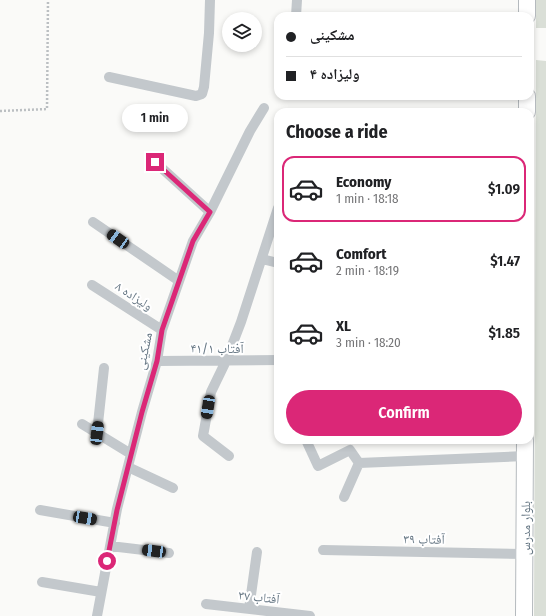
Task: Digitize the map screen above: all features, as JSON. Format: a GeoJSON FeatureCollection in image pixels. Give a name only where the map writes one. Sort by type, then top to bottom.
{"type":"FeatureCollection","features":[{"type":"Feature","properties":{"kind":"main road"},"geometry":{"type":"LineString","coordinates":[[527,0],[527,12]]}},
{"type":"Feature","properties":{"kind":"main road","name":"بلوار مدرس"},"geometry":{"type":"LineString","coordinates":[[524,616],[525,448]]}},
{"type":"Feature","properties":{"kind":"street"},"geometry":{"type":"LineString","coordinates":[[108,77],[196,96],[202,94],[209,33],[210,0]]}},
{"type":"Feature","properties":{"kind":"street"},"geometry":{"type":"LineString","coordinates":[[296,12],[297,0]]}},
{"type":"Feature","properties":{"kind":"street","name":"مشکینی"},"geometry":{"type":"LineString","coordinates":[[97,616],[115,523],[131,454],[157,361],[162,330],[193,241],[210,212],[250,131],[264,108]]}},
{"type":"Feature","properties":{"kind":"street"},"geometry":{"type":"LineString","coordinates":[[155,162],[210,212]]}},
{"type":"Feature","properties":{"kind":"street"},"geometry":{"type":"LineString","coordinates":[[229,456],[204,436],[211,392],[226,361],[241,322],[274,221]]}},
{"type":"Feature","properties":{"kind":"street"},"geometry":{"type":"LineString","coordinates":[[93,222],[179,281]]}},
{"type":"Feature","properties":{"kind":"street"},"geometry":{"type":"LineString","coordinates":[[262,259],[274,262]]}},
{"type":"Feature","properties":{"kind":"street","name":"ولیزاده ۸"},"geometry":{"type":"LineString","coordinates":[[92,285],[162,330]]}},
{"type":"Feature","properties":{"kind":"street","name":"آفتاب ۴١/١"},"geometry":{"type":"LineString","coordinates":[[157,361],[274,360]]}},
{"type":"Feature","properties":{"kind":"street"},"geometry":{"type":"LineString","coordinates":[[97,433],[104,368]]}},
{"type":"Feature","properties":{"kind":"street"},"geometry":{"type":"LineString","coordinates":[[82,424],[131,454]]}},
{"type":"Feature","properties":{"kind":"street"},"geometry":{"type":"LineString","coordinates":[[308,444],[318,466],[350,450],[359,463]]}},
{"type":"Feature","properties":{"kind":"street"},"geometry":{"type":"LineString","coordinates":[[359,463],[525,448]]}},
{"type":"Feature","properties":{"kind":"street"},"geometry":{"type":"LineString","coordinates":[[344,497],[359,463]]}},
{"type":"Feature","properties":{"kind":"street"},"geometry":{"type":"LineString","coordinates":[[128,467],[173,488]]}},
{"type":"Feature","properties":{"kind":"street"},"geometry":{"type":"LineString","coordinates":[[40,510],[115,523]]}},
{"type":"Feature","properties":{"kind":"street"},"geometry":{"type":"LineString","coordinates":[[110,546],[169,553]]}},
{"type":"Feature","properties":{"kind":"street","name":"آفتاب ۳۹"},"geometry":{"type":"LineString","coordinates":[[323,550],[525,554]]}},
{"type":"Feature","properties":{"kind":"street"},"geometry":{"type":"LineString","coordinates":[[249,609],[257,552]]}},
{"type":"Feature","properties":{"kind":"street"},"geometry":{"type":"LineString","coordinates":[[42,582],[101,592]]}},
{"type":"Feature","properties":{"kind":"street","name":"آفتاب ۳۷"},"geometry":{"type":"LineString","coordinates":[[206,604],[310,616]]}},
{"type":"Feature","properties":{"kind":"path"},"geometry":{"type":"LineString","coordinates":[[0,111],[47,109],[48,0]]}},
{"type":"Feature","properties":{"kind":"shaded area"},"geometry":{"type":"Polygon","coordinates":[[[536,0],[546,0],[546,28],[536,28],[536,0]]]}},
{"type":"Feature","properties":{"kind":"shaded area"},"geometry":{"type":"Polygon","coordinates":[[[536,60],[546,61],[546,616],[534,616],[536,60]]]}},
{"type":"Feature","properties":{"kind":"route"},"geometry":{"type":"LineString","coordinates":[[107,561],[117,510],[142,412],[157,361],[162,330],[193,241],[210,212],[155,162]]}}]}
